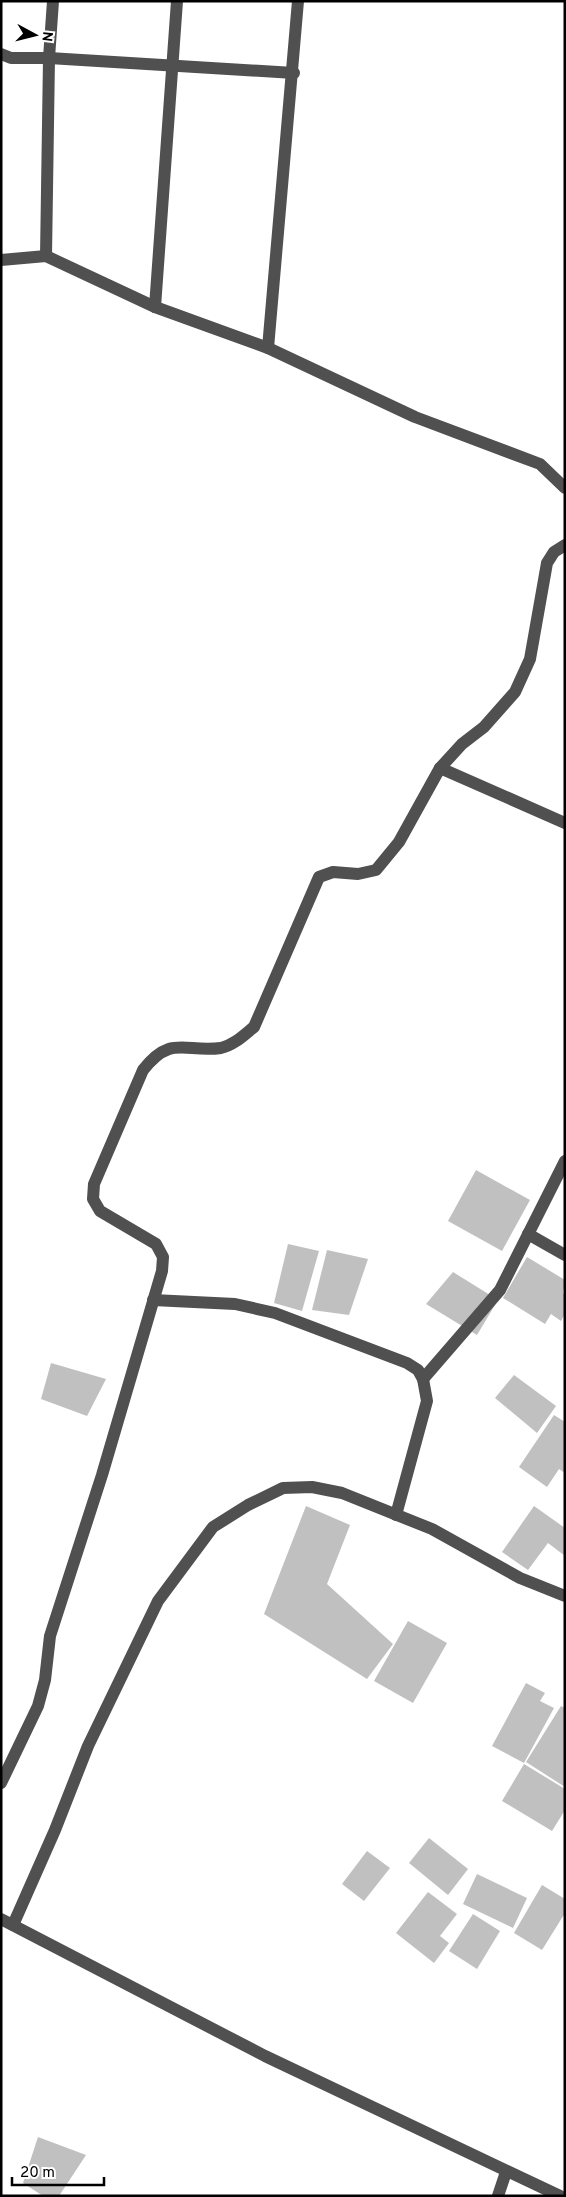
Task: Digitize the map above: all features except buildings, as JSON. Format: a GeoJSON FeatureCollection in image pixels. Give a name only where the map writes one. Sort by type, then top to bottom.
{"type":"FeatureCollection","features":[{"type":"Feature","properties":{"kind":"street"},"geometry":{"type":"LineString","coordinates":[[46,256],[49,58],[53,1]]}},
{"type":"Feature","properties":{"kind":"street"},"geometry":{"type":"LineString","coordinates":[[155,308],[177,1]]}},
{"type":"Feature","properties":{"kind":"street"},"geometry":{"type":"LineString","coordinates":[[268,348],[294,73],[298,1]]}},
{"type":"Feature","properties":{"kind":"street"},"geometry":{"type":"LineString","coordinates":[[1,54],[11,58],[49,58],[294,73]]}},
{"type":"Feature","properties":{"kind":"street"},"geometry":{"type":"LineString","coordinates":[[1,260],[46,256],[155,308],[268,348],[415,417],[540,464],[565,488]]}},
{"type":"Feature","properties":{"kind":"street"},"geometry":{"type":"LineString","coordinates":[[1,1783],[38,1706],[45,1680],[50,1636],[102,1475],[162,1271],[163,1257],[156,1244],[100,1211],[93,1199],[94,1184],[143,1070],[153,1057],[172,1047],[221,1048],[236,1042],[254,1027],[319,877],[333,872],[358,874],[376,870],[399,842],[440,768],[462,744],[484,727],[515,692],[530,659],[547,563],[554,552],[565,545]]}},
{"type":"Feature","properties":{"kind":"street"},"geometry":{"type":"LineString","coordinates":[[440,768],[565,823]]}},
{"type":"Feature","properties":{"kind":"street"},"geometry":{"type":"LineString","coordinates":[[423,1379],[500,1290],[565,1161]]}},
{"type":"Feature","properties":{"kind":"street"},"geometry":{"type":"LineString","coordinates":[[528,1234],[565,1255]]}},
{"type":"Feature","properties":{"kind":"street"},"geometry":{"type":"LineString","coordinates":[[153,1300],[235,1304],[275,1313],[407,1363],[418,1370],[423,1379],[427,1401],[396,1514]]}},
{"type":"Feature","properties":{"kind":"street"},"geometry":{"type":"LineString","coordinates":[[13,1925],[55,1830],[88,1746],[158,1601],[213,1526],[248,1505],[283,1488],[312,1487],[342,1493],[432,1529],[520,1578],[565,1596]]}},
{"type":"Feature","properties":{"kind":"street"},"geometry":{"type":"LineString","coordinates":[[1,1919],[265,2056],[560,2196]]}},
{"type":"Feature","properties":{"kind":"street"},"geometry":{"type":"LineString","coordinates":[[498,2196],[506,2172]]}}]}
